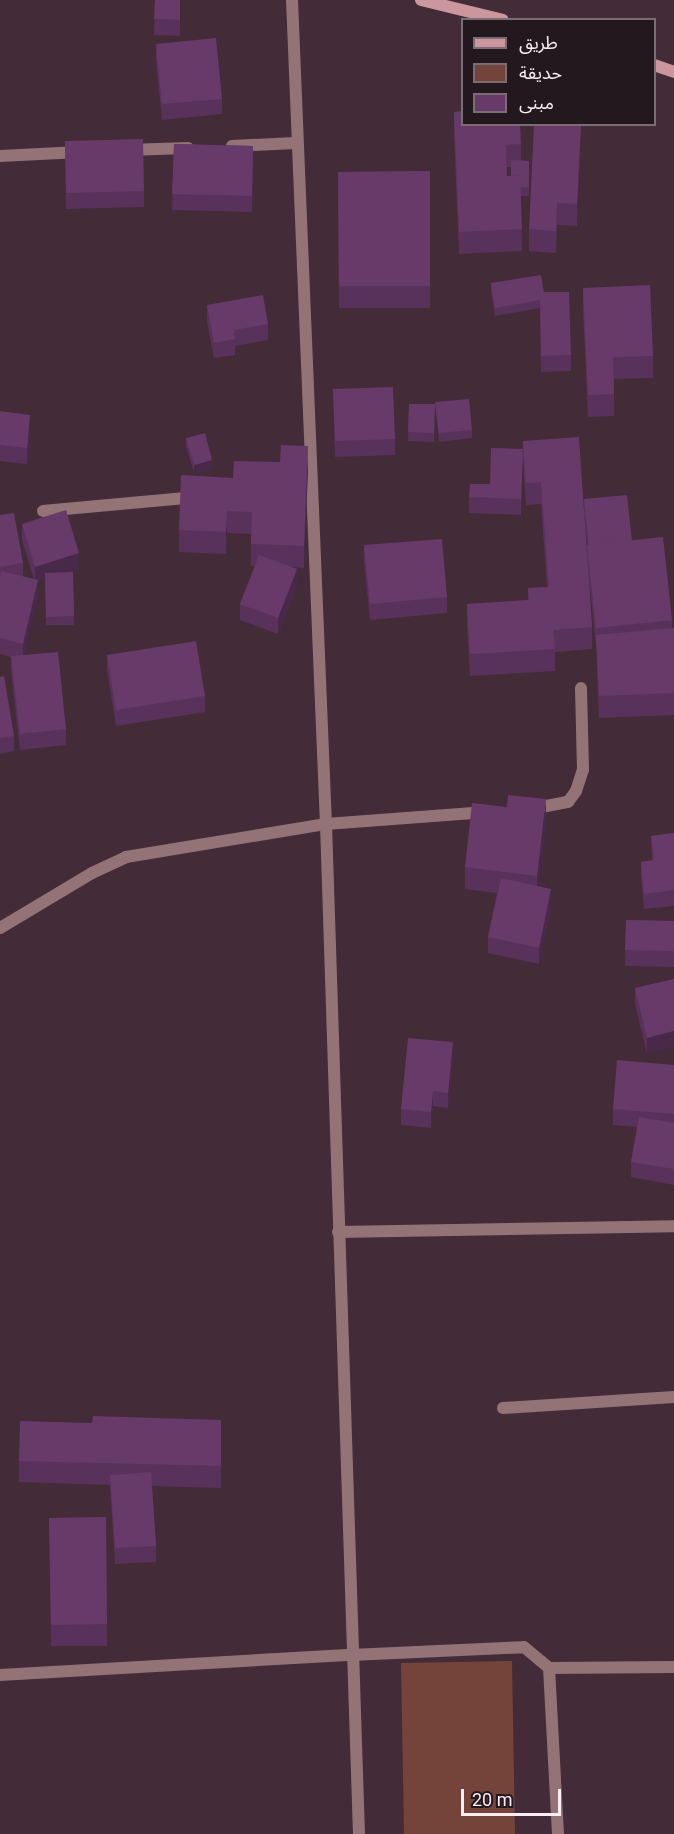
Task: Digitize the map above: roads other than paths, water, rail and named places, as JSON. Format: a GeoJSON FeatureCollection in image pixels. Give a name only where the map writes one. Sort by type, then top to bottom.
{"type":"FeatureCollection","features":[{"type":"Feature","properties":{"kind":"main road"},"geometry":{"type":"LineString","coordinates":[[421,0],[495,18]]}},
{"type":"Feature","properties":{"kind":"main road"},"geometry":{"type":"LineString","coordinates":[[656,66],[674,72]]}},
{"type":"Feature","properties":{"kind":"street"},"geometry":{"type":"LineString","coordinates":[[291,0],[305,488],[326,824],[351,1655],[359,1834]]}},
{"type":"Feature","properties":{"kind":"street"},"geometry":{"type":"LineString","coordinates":[[118,151],[295,143]]}},
{"type":"Feature","properties":{"kind":"street"},"geometry":{"type":"LineString","coordinates":[[0,156],[94,152]]}},
{"type":"Feature","properties":{"kind":"street"},"geometry":{"type":"LineString","coordinates":[[43,511],[206,496]]}},
{"type":"Feature","properties":{"kind":"street"},"geometry":{"type":"LineString","coordinates":[[520,809],[554,807],[568,802],[576,791],[583,770],[581,687]]}},
{"type":"Feature","properties":{"kind":"street"},"geometry":{"type":"LineString","coordinates":[[0,928],[92,873],[126,857],[326,824],[497,811]]}},
{"type":"Feature","properties":{"kind":"street"},"geometry":{"type":"LineString","coordinates":[[338,1232],[674,1226]]}},
{"type":"Feature","properties":{"kind":"street"},"geometry":{"type":"LineString","coordinates":[[503,1408],[674,1398]]}},
{"type":"Feature","properties":{"kind":"street"},"geometry":{"type":"LineString","coordinates":[[0,1675],[524,1647],[549,1668],[674,1666]]}},
{"type":"Feature","properties":{"kind":"street"},"geometry":{"type":"LineString","coordinates":[[549,1668],[558,1834]]}}]}
